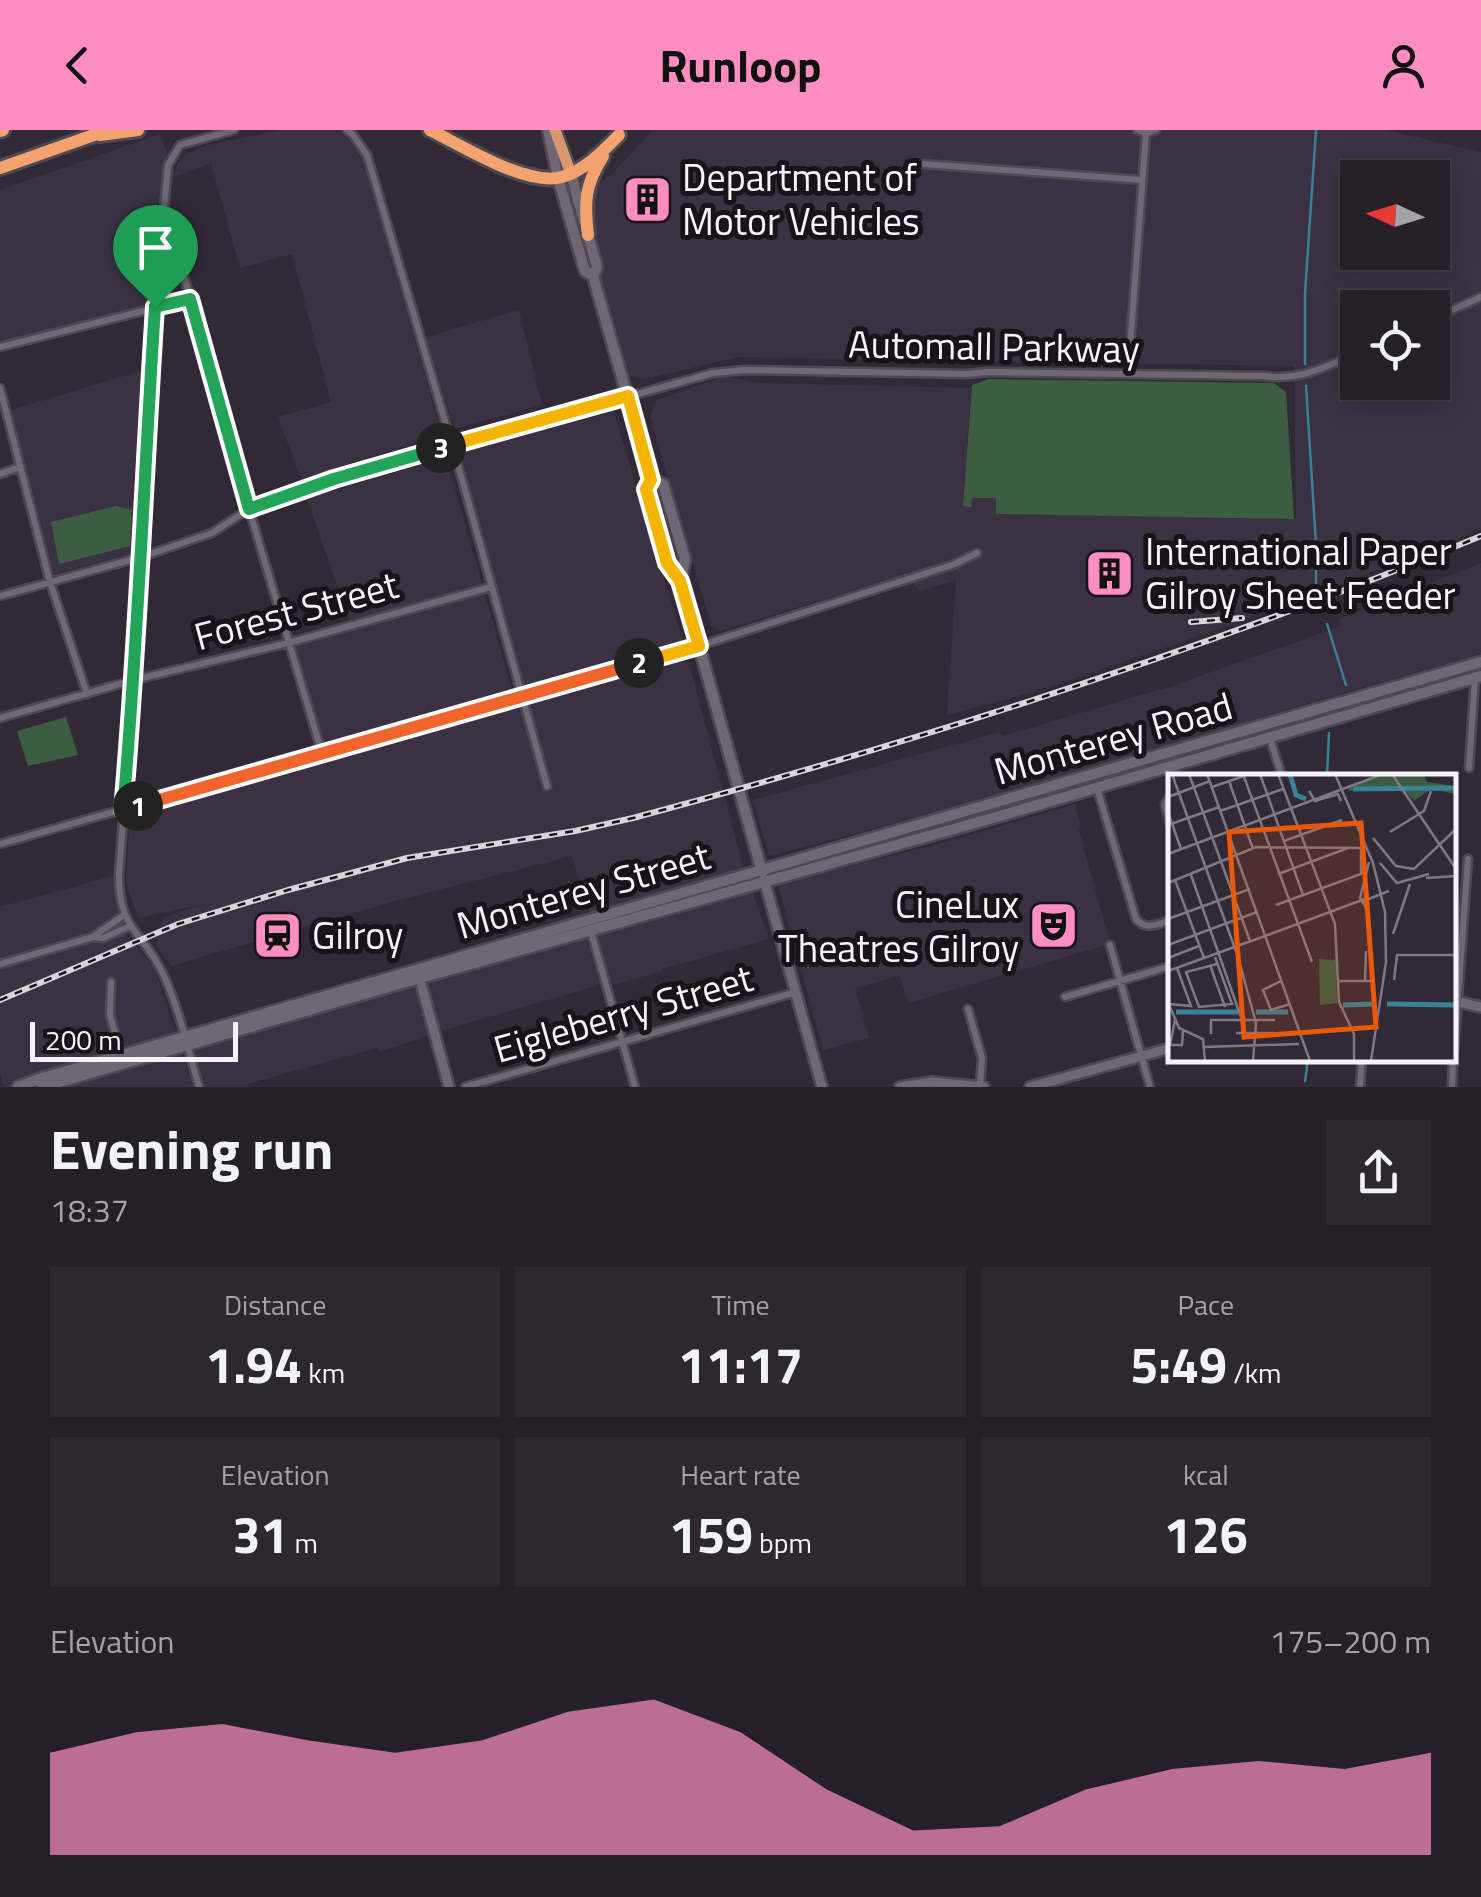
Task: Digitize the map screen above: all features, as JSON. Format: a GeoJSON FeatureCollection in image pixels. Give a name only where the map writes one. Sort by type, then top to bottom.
{"type":"FeatureCollection","features":[{"type":"Feature","properties":{"kind":"highway"},"geometry":{"type":"LineString","coordinates":[[0,168],[108,130]]}},
{"type":"Feature","properties":{"kind":"highway"},"geometry":{"type":"LineString","coordinates":[[93,136],[138,130]]}},
{"type":"Feature","properties":{"kind":"highway"},"geometry":{"type":"LineString","coordinates":[[430,130],[519,173],[541,178],[565,176],[592,159],[621,132]]}},
{"type":"Feature","properties":{"kind":"highway"},"geometry":{"type":"LineString","coordinates":[[551,130],[565,176]]}},
{"type":"Feature","properties":{"kind":"highway"},"geometry":{"type":"LineString","coordinates":[[588,235],[585,208],[589,181],[621,132]]}},
{"type":"Feature","properties":{"kind":"main road"},"geometry":{"type":"LineString","coordinates":[[565,176],[597,267],[593,276],[651,480],[646,489],[651,508],[667,563],[680,581],[764,882]]}},
{"type":"Feature","properties":{"kind":"main road"},"geometry":{"type":"LineString","coordinates":[[565,176],[585,271],[593,276]]}},
{"type":"Feature","properties":{"kind":"main road"},"geometry":{"type":"LineString","coordinates":[[651,480],[663,484],[685,559],[680,581]]}},
{"type":"Feature","properties":{"kind":"main road","name":"Monterey Road"},"geometry":{"type":"LineString","coordinates":[[762,870],[1481,662]]}},
{"type":"Feature","properties":{"kind":"main road","name":"Monterey Road"},"geometry":{"type":"LineString","coordinates":[[764,882],[1478,677]]}},
{"type":"Feature","properties":{"kind":"main road","name":"Monterey Street"},"geometry":{"type":"LineString","coordinates":[[590,926],[762,870]]}},
{"type":"Feature","properties":{"kind":"main road","name":"Monterey Street"},"geometry":{"type":"LineString","coordinates":[[42,1087],[185,1041],[419,974],[764,882]]}},
{"type":"Feature","properties":{"kind":"main road","name":"Monterey Street"},"geometry":{"type":"LineString","coordinates":[[18,1087],[122,1055],[185,1041]]}},
{"type":"Feature","properties":{"kind":"street"},"geometry":{"type":"LineString","coordinates":[[199,1087],[164,974],[124,915],[118,889],[155,307],[168,165],[180,146],[234,130]]}},
{"type":"Feature","properties":{"kind":"street"},"geometry":{"type":"LineString","coordinates":[[1128,374],[1142,132],[1156,130]]}},
{"type":"Feature","properties":{"kind":"street"},"geometry":{"type":"LineString","coordinates":[[350,132],[368,155],[546,786]]}},
{"type":"Feature","properties":{"kind":"street"},"geometry":{"type":"LineString","coordinates":[[924,164],[1142,180]]}},
{"type":"Feature","properties":{"kind":"street"},"geometry":{"type":"LineString","coordinates":[[165,214],[322,754]]}},
{"type":"Feature","properties":{"kind":"street"},"geometry":{"type":"LineString","coordinates":[[1450,311],[1481,297]]}},
{"type":"Feature","properties":{"kind":"street"},"geometry":{"type":"LineString","coordinates":[[0,346],[190,299]]}},
{"type":"Feature","properties":{"kind":"street","name":"Automall Parkway"},"geometry":{"type":"LineString","coordinates":[[0,596],[142,558],[212,533],[249,509],[334,479],[704,375],[733,371],[1284,379],[1340,361]]}},
{"type":"Feature","properties":{"kind":"street"},"geometry":{"type":"LineString","coordinates":[[0,388],[50,582],[87,694]]}},
{"type":"Feature","properties":{"kind":"street"},"geometry":{"type":"LineString","coordinates":[[0,474],[20,468]]}},
{"type":"Feature","properties":{"kind":"street"},"geometry":{"type":"LineString","coordinates":[[0,844],[699,646],[955,564],[977,553]]}},
{"type":"Feature","properties":{"kind":"street","name":"Forest Street"},"geometry":{"type":"LineString","coordinates":[[0,718],[490,587]]}},
{"type":"Feature","properties":{"kind":"street"},"geometry":{"type":"LineString","coordinates":[[1469,768],[1478,677]]}},
{"type":"Feature","properties":{"kind":"street"},"geometry":{"type":"LineString","coordinates":[[1270,738],[1281,774]]}},
{"type":"Feature","properties":{"kind":"street"},"geometry":{"type":"LineString","coordinates":[[1097,788],[1134,915],[1148,926],[1168,921]]}},
{"type":"Feature","properties":{"kind":"street"},"geometry":{"type":"LineString","coordinates":[[1456,990],[1468,859]]}},
{"type":"Feature","properties":{"kind":"street"},"geometry":{"type":"LineString","coordinates":[[764,882],[822,1087]]}},
{"type":"Feature","properties":{"kind":"street"},"geometry":{"type":"LineString","coordinates":[[93,938],[124,915]]}},
{"type":"Feature","properties":{"kind":"street"},"geometry":{"type":"LineString","coordinates":[[0,964],[103,938],[130,926]]}},
{"type":"Feature","properties":{"kind":"street"},"geometry":{"type":"LineString","coordinates":[[590,926],[635,1087]]}},
{"type":"Feature","properties":{"kind":"street"},"geometry":{"type":"LineString","coordinates":[[1110,945],[1150,1087]]}},
{"type":"Feature","properties":{"kind":"street"},"geometry":{"type":"LineString","coordinates":[[1065,997],[1168,967]]}},
{"type":"Feature","properties":{"kind":"street"},"geometry":{"type":"LineString","coordinates":[[419,974],[449,1087]]}},
{"type":"Feature","properties":{"kind":"street"},"geometry":{"type":"LineString","coordinates":[[111,982],[110,1015],[122,1055]]}},
{"type":"Feature","properties":{"kind":"street","name":"Eigleberry Street"},"geometry":{"type":"LineString","coordinates":[[466,1087],[796,992]]}},
{"type":"Feature","properties":{"kind":"street"},"geometry":{"type":"LineString","coordinates":[[1456,1001],[1481,1007]]}},
{"type":"Feature","properties":{"kind":"street"},"geometry":{"type":"LineString","coordinates":[[900,1087],[932,1082],[982,1087],[982,1058],[968,1009]]}},
{"type":"Feature","properties":{"kind":"street"},"geometry":{"type":"LineString","coordinates":[[1030,1087],[1168,1049]]}},
{"type":"Feature","properties":{"kind":"street"},"geometry":{"type":"LineString","coordinates":[[1360,1087],[1362,1062]]}},
{"type":"Feature","properties":{"kind":"street"},"geometry":{"type":"LineString","coordinates":[[1452,1087],[1453,1062]]}},
{"type":"Feature","properties":{"kind":"shaded area"},"geometry":{"type":"Polygon","coordinates":[[[281,130],[336,130],[359,147],[442,435],[301,479],[278,417],[331,402],[292,254],[240,268],[211,163],[176,176],[165,198],[155,303],[0,342],[0,190],[160,134],[175,173],[186,154],[208,145],[281,130]]]}},
{"type":"Feature","properties":{"kind":"shaded area"},"geometry":{"type":"Polygon","coordinates":[[[653,130],[1385,130],[1481,152],[1481,529],[1176,644],[1037,691],[947,715],[956,580],[920,591],[905,575],[720,631],[711,625],[650,417],[655,401],[726,376],[757,383],[971,388],[963,505],[972,498],[996,498],[997,514],[1294,519],[1294,366],[737,357],[646,379],[630,376],[599,271],[589,207],[597,184],[612,174],[653,130]]]}},
{"type":"Feature","properties":{"kind":"shaded area"},"geometry":{"type":"Polygon","coordinates":[[[519,310],[542,405],[454,429],[426,337],[519,310]]]}},
{"type":"Feature","properties":{"kind":"shaded area"},"geometry":{"type":"Polygon","coordinates":[[[147,369],[135,553],[54,574],[11,410],[147,369]]]}},
{"type":"Feature","properties":{"kind":"shaded area"},"geometry":{"type":"Polygon","coordinates":[[[614,412],[683,641],[589,674],[525,690],[460,451],[614,412]]]}},
{"type":"Feature","properties":{"kind":"shaded area"},"geometry":{"type":"Polygon","coordinates":[[[446,457],[512,690],[323,748],[291,644],[351,625],[307,499],[446,457]]]}},
{"type":"Feature","properties":{"kind":"shaded area"},"geometry":{"type":"Polygon","coordinates":[[[1481,563],[1481,654],[1067,778],[769,856],[753,800],[1000,732],[1002,736],[1172,686],[1341,626],[1339,619],[1481,563]]]}},
{"type":"Feature","properties":{"kind":"shaded area"},"geometry":{"type":"Polygon","coordinates":[[[679,662],[689,663],[742,863],[769,939],[611,986],[572,856],[395,901],[171,966],[156,944],[163,918],[200,905],[138,918],[126,883],[130,811],[679,662]]]}},
{"type":"Feature","properties":{"kind":"shaded area"},"geometry":{"type":"Polygon","coordinates":[[[1075,804],[1110,944],[908,1003],[900,976],[855,988],[869,1038],[823,1050],[778,884],[943,843],[1075,804]]]}},
{"type":"Feature","properties":{"kind":"shaded area"},"geometry":{"type":"Polygon","coordinates":[[[113,876],[119,926],[155,969],[193,1087],[4,1087],[0,1073],[0,907],[113,876]]]}},
{"type":"Feature","properties":{"kind":"shaded area"},"geometry":{"type":"Polygon","coordinates":[[[586,937],[600,985],[248,1087],[203,1087],[192,1046],[586,937]]]}},
{"type":"Feature","properties":{"kind":"green space"},"geometry":{"type":"Polygon","coordinates":[[[989,379],[1274,383],[1286,392],[1294,519],[996,514],[996,498],[972,498],[971,507],[963,506],[972,385],[989,379]]]}},
{"type":"Feature","properties":{"kind":"green space"},"geometry":{"type":"Polygon","coordinates":[[[116,506],[132,510],[130,546],[59,564],[51,522],[116,506]]]}},
{"type":"Feature","properties":{"kind":"green space"},"geometry":{"type":"Polygon","coordinates":[[[66,717],[78,755],[28,766],[17,731],[66,717]]]}},
{"type":"Feature","properties":{"kind":"green space"},"geometry":{"type":"Polygon","coordinates":[[[1283,726],[1258,737],[1026,803],[1026,799],[1283,726]]]}},
{"type":"Feature","properties":{"kind":"waterway"},"geometry":{"type":"LineString","coordinates":[[1305,364],[1305,293],[1316,130]]}},
{"type":"Feature","properties":{"kind":"waterway"},"geometry":{"type":"LineString","coordinates":[[1306,386],[1316,592]]}},
{"type":"Feature","properties":{"kind":"waterway"},"geometry":{"type":"LineString","coordinates":[[1327,624],[1346,685]]}},
{"type":"Feature","properties":{"kind":"waterway"},"geometry":{"type":"LineString","coordinates":[[1327,774],[1329,733]]}},
{"type":"Feature","properties":{"kind":"waterway"},"geometry":{"type":"LineString","coordinates":[[1305,1081],[1308,1062]]}},
{"type":"Feature","properties":{"kind":"railway"},"geometry":{"type":"LineString","coordinates":[[0,1000],[178,924],[288,890],[407,858],[633,818],[955,725],[1168,655],[1481,536]]}},
{"type":"Feature","properties":{"kind":"railway"},"geometry":{"type":"LineString","coordinates":[[1191,622],[1242,618]]}},
{"type":"Feature","properties":{"kind":"place","name":"Department of Motor Vehicles"},"geometry":{"type":"Point","coordinates":[647,199]}},
{"type":"Feature","properties":{"kind":"place","name":"International Paper Gilroy Sheet Feeder"},"geometry":{"type":"Point","coordinates":[1110,573]}},
{"type":"Feature","properties":{"kind":"place","name":"CineLux Theatres Gilroy"},"geometry":{"type":"Point","coordinates":[1054,926]}},
{"type":"Feature","properties":{"kind":"place","name":"Gilroy"},"geometry":{"type":"Point","coordinates":[277,935]}},
{"type":"Feature","properties":{"kind":"route"},"geometry":{"type":"LineString","coordinates":[[190,299],[249,509],[414,455],[628,396],[651,480],[646,489],[667,563],[680,581],[699,646],[123,810],[155,307],[190,299]]}}]}
